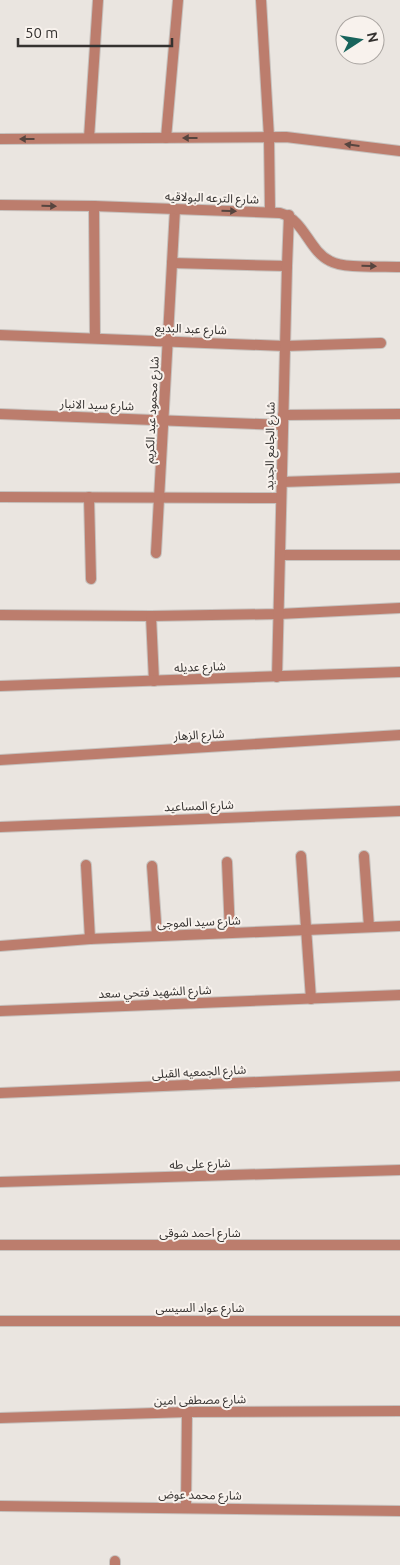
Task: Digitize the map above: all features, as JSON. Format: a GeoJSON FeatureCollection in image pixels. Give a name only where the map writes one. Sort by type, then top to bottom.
{"type":"FeatureCollection","features":[{"type":"Feature","properties":{"kind":"street"},"geometry":{"type":"LineString","coordinates":[[89,138],[98,0]]}},
{"type":"Feature","properties":{"kind":"street"},"geometry":{"type":"LineString","coordinates":[[166,138],[178,0]]}},
{"type":"Feature","properties":{"kind":"street"},"geometry":{"type":"LineString","coordinates":[[261,0],[269,137],[270,212]]}},
{"type":"Feature","properties":{"kind":"street"},"geometry":{"type":"LineString","coordinates":[[0,139],[286,137],[400,151]]}},
{"type":"Feature","properties":{"kind":"street","name":"شارع الترعه البولاقيه"},"geometry":{"type":"LineString","coordinates":[[0,205],[270,212],[289,216]]}},
{"type":"Feature","properties":{"kind":"street"},"geometry":{"type":"LineString","coordinates":[[94,206],[95,338]]}},
{"type":"Feature","properties":{"kind":"street","name":"شارع محمود عبد الكريم"},"geometry":{"type":"LineString","coordinates":[[156,553],[175,209]]}},
{"type":"Feature","properties":{"kind":"street"},"geometry":{"type":"LineString","coordinates":[[289,216],[299,224],[322,256],[331,262],[343,265],[400,266]]}},
{"type":"Feature","properties":{"kind":"street","name":"شارع الجامع الجديد"},"geometry":{"type":"LineString","coordinates":[[278,677],[289,216]]}},
{"type":"Feature","properties":{"kind":"street"},"geometry":{"type":"LineString","coordinates":[[172,263],[287,266]]}},
{"type":"Feature","properties":{"kind":"street","name":"شارع عبد البديع"},"geometry":{"type":"LineString","coordinates":[[0,335],[285,346],[381,344]]}},
{"type":"Feature","properties":{"kind":"street","name":"شارع سيد الانبار"},"geometry":{"type":"LineString","coordinates":[[0,414],[164,420],[283,420],[400,414]]}},
{"type":"Feature","properties":{"kind":"street"},"geometry":{"type":"LineString","coordinates":[[282,482],[400,478]]}},
{"type":"Feature","properties":{"kind":"street"},"geometry":{"type":"LineString","coordinates":[[89,496],[91,579]]}},
{"type":"Feature","properties":{"kind":"street"},"geometry":{"type":"LineString","coordinates":[[0,497],[282,498]]}},
{"type":"Feature","properties":{"kind":"street"},"geometry":{"type":"LineString","coordinates":[[280,555],[400,555]]}},
{"type":"Feature","properties":{"kind":"street"},"geometry":{"type":"LineString","coordinates":[[0,615],[151,616],[279,614],[400,608]]}},
{"type":"Feature","properties":{"kind":"street"},"geometry":{"type":"LineString","coordinates":[[151,616],[154,681]]}},
{"type":"Feature","properties":{"kind":"street","name":"شارع عديله"},"geometry":{"type":"LineString","coordinates":[[0,686],[400,672]]}},
{"type":"Feature","properties":{"kind":"street","name":"شارع الزهار"},"geometry":{"type":"LineString","coordinates":[[0,760],[400,735]]}},
{"type":"Feature","properties":{"kind":"street","name":"شارع المساعيد"},"geometry":{"type":"LineString","coordinates":[[0,827],[400,811]]}},
{"type":"Feature","properties":{"kind":"street"},"geometry":{"type":"LineString","coordinates":[[301,856],[311,999]]}},
{"type":"Feature","properties":{"kind":"street"},"geometry":{"type":"LineString","coordinates":[[364,856],[369,927]]}},
{"type":"Feature","properties":{"kind":"street"},"geometry":{"type":"LineString","coordinates":[[227,862],[230,933]]}},
{"type":"Feature","properties":{"kind":"street"},"geometry":{"type":"LineString","coordinates":[[86,864],[90,939]]}},
{"type":"Feature","properties":{"kind":"street"},"geometry":{"type":"LineString","coordinates":[[152,866],[156,936]]}},
{"type":"Feature","properties":{"kind":"street","name":"شارع سيد الموجى"},"geometry":{"type":"LineString","coordinates":[[0,946],[90,939],[400,926]]}},
{"type":"Feature","properties":{"kind":"street","name":"شارع الشهيد فتحي سعد"},"geometry":{"type":"LineString","coordinates":[[0,1010],[400,995]]}},
{"type":"Feature","properties":{"kind":"street","name":"شارع الجمعيه القبلى"},"geometry":{"type":"LineString","coordinates":[[0,1094],[400,1076]]}},
{"type":"Feature","properties":{"kind":"street","name":"شارع على طه"},"geometry":{"type":"LineString","coordinates":[[0,1182],[400,1170]]}},
{"type":"Feature","properties":{"kind":"street","name":"شارع احمد شوقى"},"geometry":{"type":"LineString","coordinates":[[0,1245],[400,1245]]}},
{"type":"Feature","properties":{"kind":"street","name":"شارع عواد السيسى"},"geometry":{"type":"LineString","coordinates":[[0,1321],[400,1321]]}},
{"type":"Feature","properties":{"kind":"street","name":"شارع مصطفى امين"},"geometry":{"type":"LineString","coordinates":[[0,1418],[187,1412],[400,1411]]}},
{"type":"Feature","properties":{"kind":"street"},"geometry":{"type":"LineString","coordinates":[[186,1508],[187,1412]]}},
{"type":"Feature","properties":{"kind":"street","name":"شارع محمد عوض"},"geometry":{"type":"LineString","coordinates":[[0,1506],[400,1511]]}}]}
